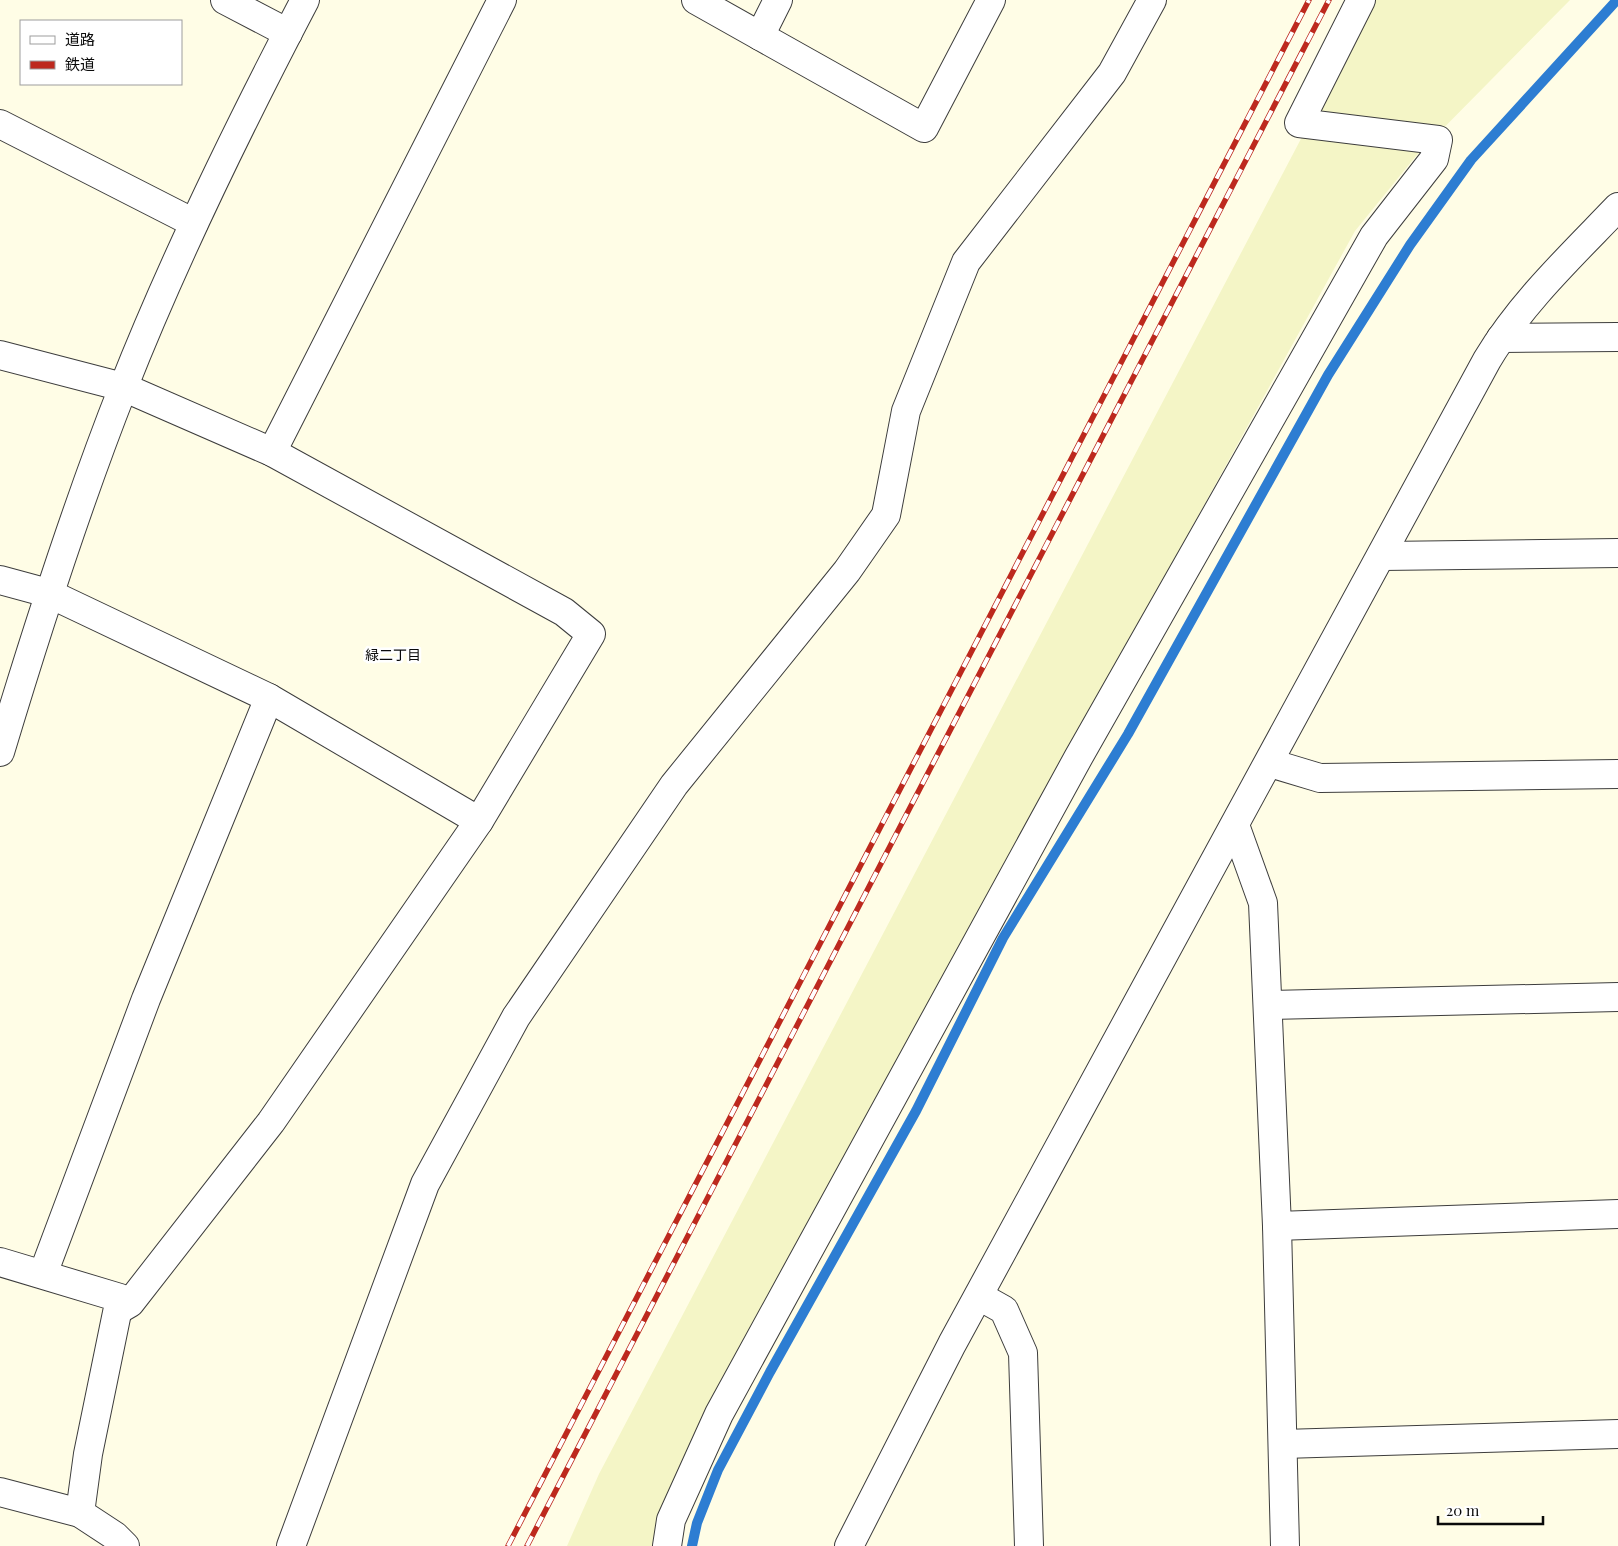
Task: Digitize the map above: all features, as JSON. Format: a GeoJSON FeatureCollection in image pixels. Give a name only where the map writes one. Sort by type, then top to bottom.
{"type":"FeatureCollection","features":[{"type":"Feature","properties":{"kind":"street"},"geometry":{"type":"LineString","coordinates":[[225,0],[288,32]]}},
{"type":"Feature","properties":{"kind":"street"},"geometry":{"type":"LineString","coordinates":[[0,752],[48,593],[123,388],[194,223],[305,0]]}},
{"type":"Feature","properties":{"kind":"street"},"geometry":{"type":"LineString","coordinates":[[272,452],[502,0]]}},
{"type":"Feature","properties":{"kind":"street"},"geometry":{"type":"LineString","coordinates":[[696,0],[924,128],[991,0]]}},
{"type":"Feature","properties":{"kind":"street"},"geometry":{"type":"LineString","coordinates":[[760,36],[778,0]]}},
{"type":"Feature","properties":{"kind":"street"},"geometry":{"type":"LineString","coordinates":[[291,1546],[425,1184],[516,1017],[674,785],[847,571],[886,515],[906,411],[966,262],[1112,72],[1152,0]]}},
{"type":"Feature","properties":{"kind":"street"},"geometry":{"type":"LineString","coordinates":[[667,1546],[671,1520],[719,1414],[1073,767],[1374,236],[1434,159],[1438,140],[1299,123],[1361,0]]}},
{"type":"Feature","properties":{"kind":"street"},"geometry":{"type":"LineString","coordinates":[[0,124],[194,223]]}},
{"type":"Feature","properties":{"kind":"street"},"geometry":{"type":"LineString","coordinates":[[849,1546],[952,1344],[1500,338],[1562,266],[1618,207]]}},
{"type":"Feature","properties":{"kind":"street"},"geometry":{"type":"LineString","coordinates":[[1500,338],[1618,337]]}},
{"type":"Feature","properties":{"kind":"street"},"geometry":{"type":"LineString","coordinates":[[0,355],[123,388],[272,452],[564,612],[590,634],[479,821],[271,1122],[130,1303],[118,1310]]}},
{"type":"Feature","properties":{"kind":"street"},"geometry":{"type":"LineString","coordinates":[[1382,556],[1618,553]]}},
{"type":"Feature","properties":{"kind":"street"},"geometry":{"type":"LineString","coordinates":[[0,580],[48,593],[268,698],[479,821]]}},
{"type":"Feature","properties":{"kind":"street"},"geometry":{"type":"LineString","coordinates":[[44,1274],[146,999],[268,698]]}},
{"type":"Feature","properties":{"kind":"street"},"geometry":{"type":"LineString","coordinates":[[1270,763],[1320,778],[1618,774]]}},
{"type":"Feature","properties":{"kind":"street"},"geometry":{"type":"LineString","coordinates":[[1234,825],[1263,903],[1277,1226],[1285,1546]]}},
{"type":"Feature","properties":{"kind":"street"},"geometry":{"type":"LineString","coordinates":[[1268,1005],[1618,997]]}},
{"type":"Feature","properties":{"kind":"street"},"geometry":{"type":"LineString","coordinates":[[1277,1226],[1618,1214]]}},
{"type":"Feature","properties":{"kind":"street"},"geometry":{"type":"LineString","coordinates":[[0,1262],[120,1298],[88,1454],[80,1513]]}},
{"type":"Feature","properties":{"kind":"street"},"geometry":{"type":"LineString","coordinates":[[979,1296],[1004,1310],[1023,1353],[1029,1546]]}},
{"type":"Feature","properties":{"kind":"street"},"geometry":{"type":"LineString","coordinates":[[1282,1444],[1618,1434]]}},
{"type":"Feature","properties":{"kind":"street"},"geometry":{"type":"LineString","coordinates":[[0,1492],[80,1513],[115,1536],[125,1546]]}},
{"type":"Feature","properties":{"kind":"green space"},"geometry":{"type":"Polygon","coordinates":[[[1374,0],[1570,0],[1416,156],[1355,231],[706,1409],[658,1515],[652,1546],[567,1546],[599,1474],[1374,0]]]}},
{"type":"Feature","properties":{"kind":"waterway"},"geometry":{"type":"LineString","coordinates":[[692,1546],[697,1523],[718,1470],[770,1372],[916,1111],[1003,938],[1128,734],[1328,375],[1410,245],[1471,160],[1617,0]]}},
{"type":"Feature","properties":{"kind":"railway"},"geometry":{"type":"LineString","coordinates":[[508,1546],[1309,0]]}},
{"type":"Feature","properties":{"kind":"railway"},"geometry":{"type":"LineString","coordinates":[[527,1546],[1329,0]]}},
{"type":"Feature","properties":{"kind":"district","name":"緑二丁目"},"geometry":{"type":"Point","coordinates":[393,655]}}]}
